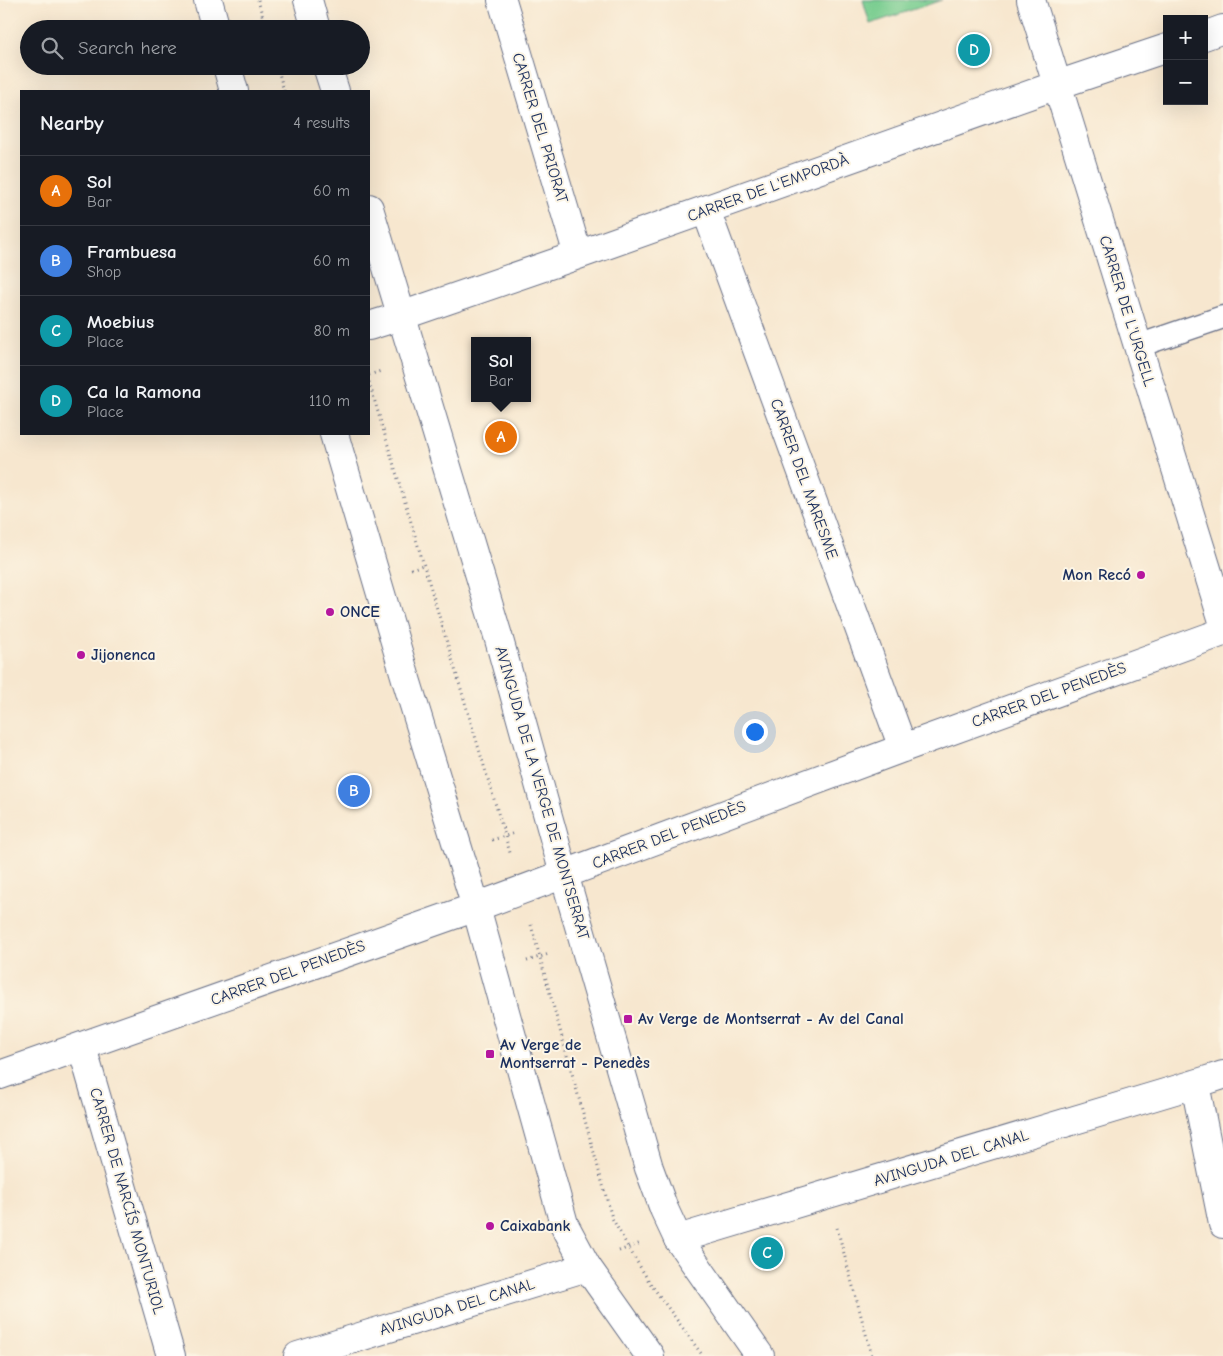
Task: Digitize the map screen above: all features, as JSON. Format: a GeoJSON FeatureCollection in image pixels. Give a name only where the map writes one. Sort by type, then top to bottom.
{"type":"FeatureCollection","features":[{"type":"Feature","properties":{"kind":"street"},"geometry":{"type":"LineString","coordinates":[[208,0],[214,20]]}},
{"type":"Feature","properties":{"kind":"street"},"geometry":{"type":"LineString","coordinates":[[308,0],[314,20]]}},
{"type":"Feature","properties":{"kind":"street","name":"CARRER DEL PRIORAT"},"geometry":{"type":"LineString","coordinates":[[502,0],[578,255]]}},
{"type":"Feature","properties":{"kind":"street","name":"CARRER DE L'URGELL"},"geometry":{"type":"LineString","coordinates":[[1031,0],[1223,621]]}},
{"type":"Feature","properties":{"kind":"street"},"geometry":{"type":"LineString","coordinates":[[1208,35],[1223,29]]}},
{"type":"Feature","properties":{"kind":"street","name":"CARRER DE L'EMPORDÀ"},"geometry":{"type":"LineString","coordinates":[[370,326],[706,210],[1057,84],[1163,49]]}},
{"type":"Feature","properties":{"kind":"street"},"geometry":{"type":"LineString","coordinates":[[230,75],[234,90]]}},
{"type":"Feature","properties":{"kind":"street"},"geometry":{"type":"LineString","coordinates":[[330,75],[334,90]]}},
{"type":"Feature","properties":{"kind":"street","name":"CARRER DEL MARESME"},"geometry":{"type":"LineString","coordinates":[[706,210],[903,748]]}},
{"type":"Feature","properties":{"kind":"street","name":"AVINGUDA DE LA VERGE DE MONTSERRAT"},"geometry":{"type":"LineString","coordinates":[[370,211],[498,636],[649,1168],[664,1209],[678,1239],[760,1356]]}},
{"type":"Feature","properties":{"kind":"street"},"geometry":{"type":"LineString","coordinates":[[334,435],[476,907],[564,1224],[586,1267],[650,1356]]}},
{"type":"Feature","properties":{"kind":"street","name":"CARRER DEL PENEDÈS"},"geometry":{"type":"LineString","coordinates":[[0,1076],[476,907],[903,748],[1223,632]]}},
{"type":"Feature","properties":{"kind":"street","name":"CARRER DE NARCÍS MONTURIOL"},"geometry":{"type":"LineString","coordinates":[[82,1047],[171,1356]]}},
{"type":"Feature","properties":{"kind":"street","name":"AVINGUDA DEL CANAL"},"geometry":{"type":"LineString","coordinates":[[678,1239],[1223,1075]]}},
{"type":"Feature","properties":{"kind":"street"},"geometry":{"type":"LineString","coordinates":[[1195,1084],[1223,1224]]}},
{"type":"Feature","properties":{"kind":"street","name":"AVINGUDA DEL CANAL"},"geometry":{"type":"LineString","coordinates":[[298,1356],[586,1267]]}},
{"type":"Feature","properties":{"kind":"lane"},"geometry":{"type":"LineString","coordinates":[[1138,346],[1223,317]]}},
{"type":"Feature","properties":{"kind":"path"},"geometry":{"type":"LineString","coordinates":[[258,0],[264,20]]}},
{"type":"Feature","properties":{"kind":"path"},"geometry":{"type":"LineString","coordinates":[[280,75],[284,90]]}},
{"type":"Feature","properties":{"kind":"path"},"geometry":{"type":"LineString","coordinates":[[370,385],[512,862]]}},
{"type":"Feature","properties":{"kind":"path"},"geometry":{"type":"LineString","coordinates":[[490,840],[523,830]]}},
{"type":"Feature","properties":{"kind":"path"},"geometry":{"type":"LineString","coordinates":[[529,918],[612,1218],[650,1283],[703,1356]]}},
{"type":"Feature","properties":{"kind":"path"},"geometry":{"type":"LineString","coordinates":[[521,962],[555,952]]}},
{"type":"Feature","properties":{"kind":"path"},"geometry":{"type":"LineString","coordinates":[[835,1220],[872,1356]]}},
{"type":"Feature","properties":{"kind":"path"},"geometry":{"type":"LineString","coordinates":[[612,1253],[644,1242]]}},
{"type":"Feature","properties":{"kind":"green space"},"geometry":{"type":"Polygon","coordinates":[[[863,0],[942,0],[870,24],[863,0]]]}},
{"type":"Feature","properties":{"kind":"place","name":"Ca la Ramona"},"geometry":{"type":"Point","coordinates":[974,50]}},
{"type":"Feature","properties":{"kind":"place","name":"Sol"},"geometry":{"type":"Point","coordinates":[501,437]}},
{"type":"Feature","properties":{"kind":"place","name":"Mon Recó"},"geometry":{"type":"Point","coordinates":[1141,575]}},
{"type":"Feature","properties":{"kind":"place","name":"ONCE"},"geometry":{"type":"Point","coordinates":[330,612]}},
{"type":"Feature","properties":{"kind":"place","name":"Jijonenca"},"geometry":{"type":"Point","coordinates":[81,655]}},
{"type":"Feature","properties":{"kind":"place","name":"Frambuesa"},"geometry":{"type":"Point","coordinates":[354,791]}},
{"type":"Feature","properties":{"kind":"place","name":"Av Verge de Montserrat - Av del Canal"},"geometry":{"type":"Point","coordinates":[628,1019]}},
{"type":"Feature","properties":{"kind":"place","name":"Av Verge de Montserrat - Penedès"},"geometry":{"type":"Point","coordinates":[490,1054]}},
{"type":"Feature","properties":{"kind":"place","name":"Caixabank"},"geometry":{"type":"Point","coordinates":[490,1226]}},
{"type":"Feature","properties":{"kind":"place","name":"Moebius"},"geometry":{"type":"Point","coordinates":[767,1253]}}]}
